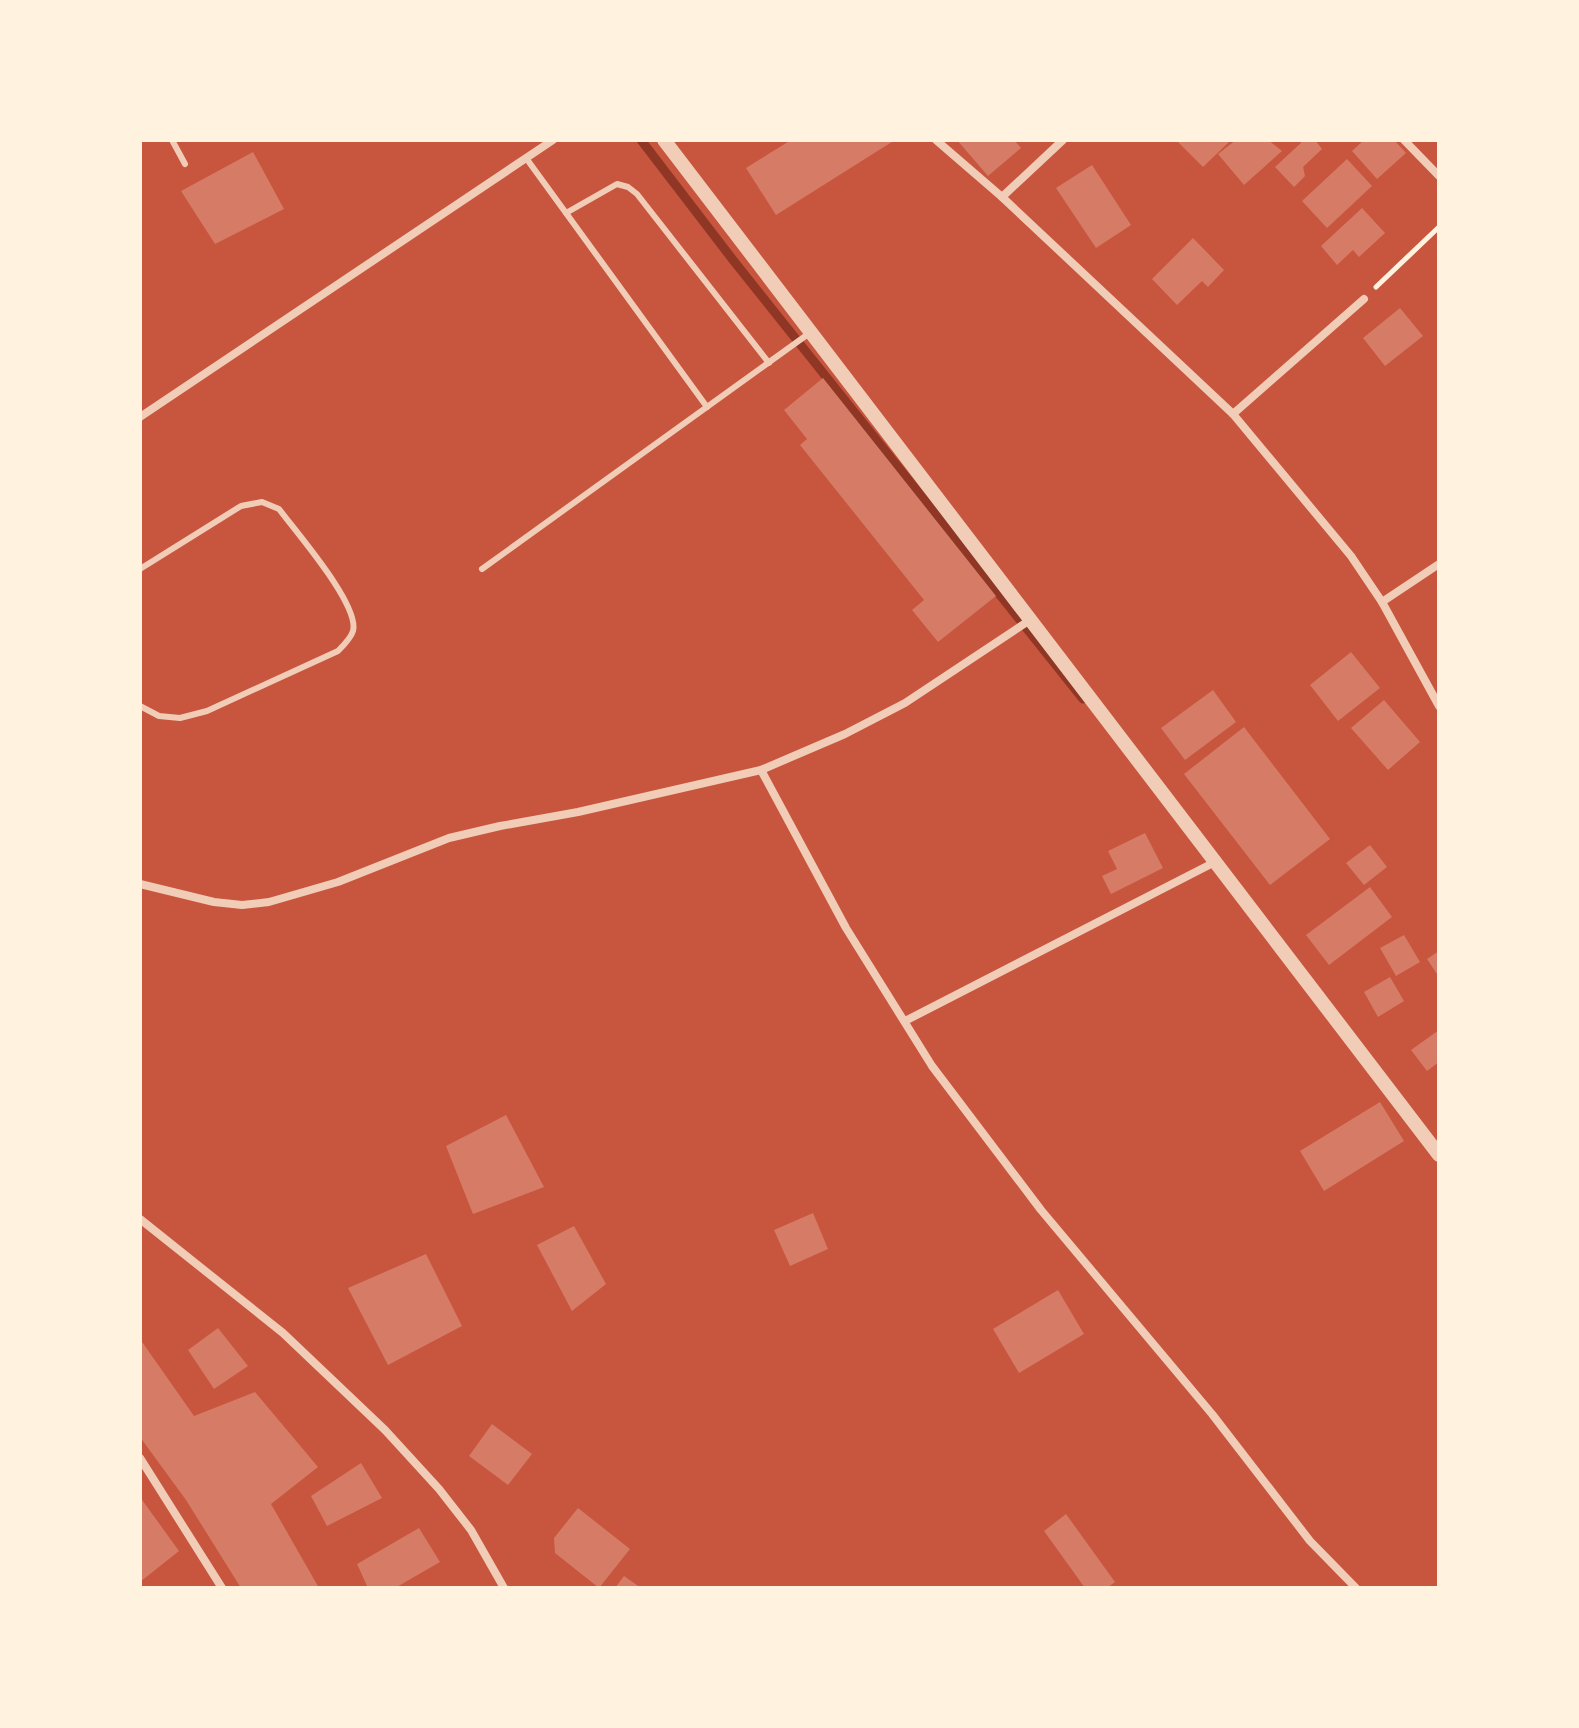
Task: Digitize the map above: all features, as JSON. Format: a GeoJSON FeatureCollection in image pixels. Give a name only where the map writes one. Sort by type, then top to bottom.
{"type":"FeatureCollection","features":[{"type":"Feature","properties":{"kind":"street"},"geometry":{"type":"LineString","coordinates":[[140,417],[553,140]]}},
{"type":"Feature","properties":{"kind":"street"},"geometry":{"type":"LineString","coordinates":[[936,140],[1002,197],[1233,414],[1351,556],[1382,602],[1439,706]]}},
{"type":"Feature","properties":{"kind":"street"},"geometry":{"type":"LineString","coordinates":[[1002,197],[1063,140]]}},
{"type":"Feature","properties":{"kind":"street"},"geometry":{"type":"LineString","coordinates":[[1404,140],[1439,176]]}},
{"type":"Feature","properties":{"kind":"street"},"geometry":{"type":"LineString","coordinates":[[666,141],[1439,1155]]}},
{"type":"Feature","properties":{"kind":"street"},"geometry":{"type":"LineString","coordinates":[[1233,414],[1364,299]]}},
{"type":"Feature","properties":{"kind":"street"},"geometry":{"type":"LineString","coordinates":[[1382,602],[1439,564]]}},
{"type":"Feature","properties":{"kind":"street"},"geometry":{"type":"LineString","coordinates":[[140,884],[214,902],[242,905],[269,902],[338,882],[449,838],[761,770],[845,734],[905,703],[1030,620]]}},
{"type":"Feature","properties":{"kind":"street"},"geometry":{"type":"LineString","coordinates":[[761,770],[846,928],[932,1066],[1041,1210],[1212,1414],[1310,1541],[1356,1588]]}},
{"type":"Feature","properties":{"kind":"street"},"geometry":{"type":"LineString","coordinates":[[905,1021],[1215,862]]}},
{"type":"Feature","properties":{"kind":"street"},"geometry":{"type":"LineString","coordinates":[[140,1219],[283,1333],[385,1430],[439,1489],[471,1530],[504,1588]]}},
{"type":"Feature","properties":{"kind":"street"},"geometry":{"type":"LineString","coordinates":[[140,1458],[222,1588]]}},
{"type":"Feature","properties":{"kind":"lane"},"geometry":{"type":"LineString","coordinates":[[172,140],[185,164]]}},
{"type":"Feature","properties":{"kind":"lane"},"geometry":{"type":"LineString","coordinates":[[526,158],[707,407]]}},
{"type":"Feature","properties":{"kind":"lane"},"geometry":{"type":"LineString","coordinates":[[566,213],[617,184],[628,187],[769,363]]}},
{"type":"Feature","properties":{"kind":"lane"},"geometry":{"type":"LineString","coordinates":[[482,569],[811,332]]}},
{"type":"Feature","properties":{"kind":"lane"},"geometry":{"type":"LineString","coordinates":[[140,569],[241,506],[262,502],[279,509],[346,598],[354,619],[353,634],[338,651],[207,711],[180,718],[159,716],[140,706]]}},
{"type":"Feature","properties":{"kind":"path"},"geometry":{"type":"LineString","coordinates":[[1364,299],[1439,227]]}},
{"type":"Feature","properties":{"kind":"building"},"geometry":{"type":"Polygon","coordinates":[[[791,140],[895,140],[776,215],[746,168],[791,140]]]}},
{"type":"Feature","properties":{"kind":"building"},"geometry":{"type":"Polygon","coordinates":[[[957,140],[1014,140],[1021,148],[988,176],[957,140]]]}},
{"type":"Feature","properties":{"kind":"building"},"geometry":{"type":"Polygon","coordinates":[[[1176,140],[1231,140],[1203,167],[1176,140]]]}},
{"type":"Feature","properties":{"kind":"building"},"geometry":{"type":"Polygon","coordinates":[[[1236,140],[1268,140],[1282,151],[1244,185],[1218,154],[1236,140]]]}},
{"type":"Feature","properties":{"kind":"building"},"geometry":{"type":"Polygon","coordinates":[[[1304,140],[1315,140],[1322,149],[1303,167],[1305,176],[1294,187],[1275,167],[1304,140]]]}},
{"type":"Feature","properties":{"kind":"building"},"geometry":{"type":"Polygon","coordinates":[[[1364,140],[1394,140],[1406,153],[1377,179],[1352,151],[1364,140]]]}},
{"type":"Feature","properties":{"kind":"building"},"geometry":{"type":"Polygon","coordinates":[[[253,152],[284,209],[215,244],[181,191],[253,152]]]}},
{"type":"Feature","properties":{"kind":"building"},"geometry":{"type":"Polygon","coordinates":[[[1347,159],[1372,186],[1327,228],[1302,201],[1347,159]]]}},
{"type":"Feature","properties":{"kind":"building"},"geometry":{"type":"Polygon","coordinates":[[[1092,165],[1131,225],[1096,248],[1056,188],[1092,165]]]}},
{"type":"Feature","properties":{"kind":"building"},"geometry":{"type":"Polygon","coordinates":[[[1362,208],[1385,233],[1359,257],[1353,250],[1337,265],[1321,246],[1362,208]]]}},
{"type":"Feature","properties":{"kind":"building"},"geometry":{"type":"Polygon","coordinates":[[[1193,238],[1224,270],[1208,287],[1202,281],[1177,305],[1152,279],[1193,238]]]}},
{"type":"Feature","properties":{"kind":"building"},"geometry":{"type":"Polygon","coordinates":[[[1400,308],[1423,336],[1385,366],[1363,338],[1400,308]]]}},
{"type":"Feature","properties":{"kind":"building"},"geometry":{"type":"Polygon","coordinates":[[[823,378],[996,596],[938,642],[912,610],[924,600],[800,445],[807,439],[784,410],[823,378]]]}},
{"type":"Feature","properties":{"kind":"building"},"geometry":{"type":"Polygon","coordinates":[[[1351,652],[1380,688],[1338,721],[1310,685],[1351,652]]]}},
{"type":"Feature","properties":{"kind":"building"},"geometry":{"type":"Polygon","coordinates":[[[1213,690],[1236,722],[1185,760],[1161,728],[1213,690]]]}},
{"type":"Feature","properties":{"kind":"building"},"geometry":{"type":"Polygon","coordinates":[[[1384,700],[1420,742],[1388,770],[1351,728],[1384,700]]]}},
{"type":"Feature","properties":{"kind":"building"},"geometry":{"type":"Polygon","coordinates":[[[1244,727],[1330,839],[1270,885],[1184,774],[1244,727]]]}},
{"type":"Feature","properties":{"kind":"building"},"geometry":{"type":"Polygon","coordinates":[[[1145,833],[1163,868],[1111,894],[1102,876],[1117,869],[1108,851],[1145,833]]]}},
{"type":"Feature","properties":{"kind":"building"},"geometry":{"type":"Polygon","coordinates":[[[1370,845],[1387,867],[1364,885],[1346,863],[1370,845]]]}},
{"type":"Feature","properties":{"kind":"building"},"geometry":{"type":"Polygon","coordinates":[[[1370,887],[1392,917],[1329,965],[1306,935],[1370,887]]]}},
{"type":"Feature","properties":{"kind":"building"},"geometry":{"type":"Polygon","coordinates":[[[1404,935],[1420,962],[1396,976],[1380,948],[1404,935]]]}},
{"type":"Feature","properties":{"kind":"building"},"geometry":{"type":"Polygon","coordinates":[[[1439,951],[1439,977],[1427,959],[1439,951]]]}},
{"type":"Feature","properties":{"kind":"building"},"geometry":{"type":"Polygon","coordinates":[[[1390,977],[1404,1001],[1378,1017],[1364,992],[1390,977]]]}},
{"type":"Feature","properties":{"kind":"building"},"geometry":{"type":"Polygon","coordinates":[[[1439,1030],[1439,1062],[1427,1071],[1411,1050],[1439,1030]]]}},
{"type":"Feature","properties":{"kind":"building"},"geometry":{"type":"Polygon","coordinates":[[[1380,1102],[1404,1141],[1324,1191],[1300,1151],[1380,1102]]]}},
{"type":"Feature","properties":{"kind":"building"},"geometry":{"type":"Polygon","coordinates":[[[506,1115],[544,1187],[473,1214],[446,1146],[506,1115]]]}},
{"type":"Feature","properties":{"kind":"building"},"geometry":{"type":"Polygon","coordinates":[[[813,1213],[828,1249],[790,1266],[774,1230],[813,1213]]]}},
{"type":"Feature","properties":{"kind":"building"},"geometry":{"type":"Polygon","coordinates":[[[574,1226],[606,1284],[572,1311],[537,1245],[574,1226]]]}},
{"type":"Feature","properties":{"kind":"building"},"geometry":{"type":"Polygon","coordinates":[[[426,1254],[462,1326],[388,1365],[348,1288],[426,1254]]]}},
{"type":"Feature","properties":{"kind":"building"},"geometry":{"type":"Polygon","coordinates":[[[1058,1290],[1084,1334],[1019,1373],[993,1329],[1058,1290]]]}},
{"type":"Feature","properties":{"kind":"building"},"geometry":{"type":"Polygon","coordinates":[[[218,1328],[248,1366],[214,1389],[188,1350],[218,1328]]]}},
{"type":"Feature","properties":{"kind":"building"},"geometry":{"type":"Polygon","coordinates":[[[140,1339],[194,1416],[255,1392],[318,1467],[271,1504],[319,1588],[241,1588],[186,1500],[140,1437],[140,1339]]]}},
{"type":"Feature","properties":{"kind":"building"},"geometry":{"type":"Polygon","coordinates":[[[492,1424],[532,1454],[508,1485],[469,1456],[492,1424]]]}},
{"type":"Feature","properties":{"kind":"building"},"geometry":{"type":"Polygon","coordinates":[[[361,1463],[382,1498],[327,1526],[311,1496],[361,1463]]]}},
{"type":"Feature","properties":{"kind":"building"},"geometry":{"type":"Polygon","coordinates":[[[140,1497],[179,1551],[140,1582],[140,1497]]]}},
{"type":"Feature","properties":{"kind":"building"},"geometry":{"type":"Polygon","coordinates":[[[578,1508],[630,1549],[599,1588],[555,1553],[554,1538],[578,1508]]]}},
{"type":"Feature","properties":{"kind":"building"},"geometry":{"type":"Polygon","coordinates":[[[1066,1514],[1115,1582],[1107,1588],[1085,1588],[1044,1531],[1066,1514]]]}},
{"type":"Feature","properties":{"kind":"building"},"geometry":{"type":"Polygon","coordinates":[[[419,1528],[440,1562],[395,1588],[368,1588],[357,1564],[419,1528]]]}},
{"type":"Feature","properties":{"kind":"building"},"geometry":{"type":"Polygon","coordinates":[[[624,1576],[641,1588],[615,1588],[624,1576]]]}},
{"type":"Feature","properties":{"kind":"waterway"},"geometry":{"type":"LineString","coordinates":[[641,140],[1083,699]]}}]}
